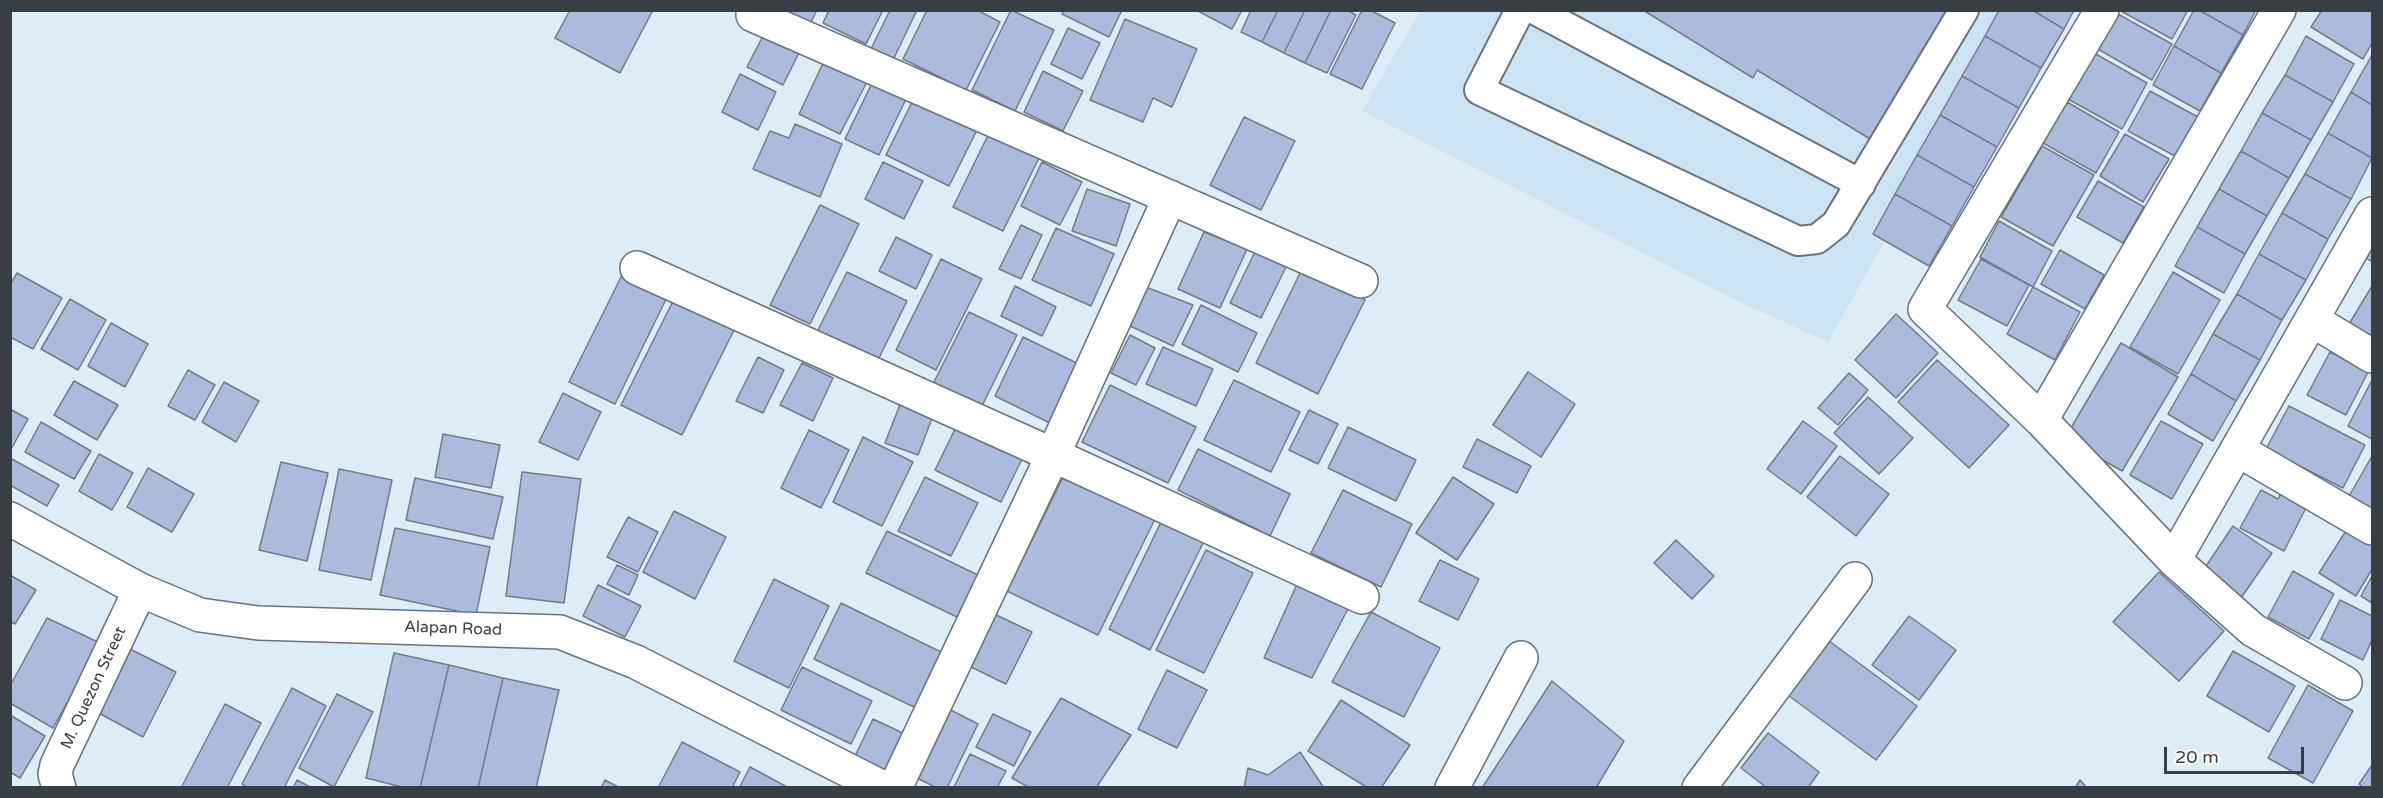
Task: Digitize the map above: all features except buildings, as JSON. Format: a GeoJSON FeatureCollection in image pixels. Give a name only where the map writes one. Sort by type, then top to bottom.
{"type":"FeatureCollection","features":[{"type":"Feature","properties":{"kind":"street"},"geometry":{"type":"LineString","coordinates":[[2102,10],[1925,309],[2041,420],[2174,560],[2253,630],[2345,683]]}},
{"type":"Feature","properties":{"kind":"street"},"geometry":{"type":"LineString","coordinates":[[2041,420],[2279,10]]}},
{"type":"Feature","properties":{"kind":"street"},"geometry":{"type":"LineString","coordinates":[[753,15],[1361,280]]}},
{"type":"Feature","properties":{"kind":"street"},"geometry":{"type":"LineString","coordinates":[[895,788],[1053,455],[1170,197]]}},
{"type":"Feature","properties":{"kind":"street"},"geometry":{"type":"LineString","coordinates":[[2174,560],[2373,214]]}},
{"type":"Feature","properties":{"kind":"street"},"geometry":{"type":"LineString","coordinates":[[637,268],[1362,597]]}},
{"type":"Feature","properties":{"kind":"street"},"geometry":{"type":"LineString","coordinates":[[2312,320],[2373,356]]}},
{"type":"Feature","properties":{"kind":"street"},"geometry":{"type":"LineString","coordinates":[[2238,450],[2373,528]]}},
{"type":"Feature","properties":{"kind":"street","name":"Alapan Road"},"geometry":{"type":"LineString","coordinates":[[10,519],[140,590],[200,615],[258,622],[560,632],[636,662],[883,788]]}},
{"type":"Feature","properties":{"kind":"street"},"geometry":{"type":"LineString","coordinates":[[1699,788],[1855,579]]}},
{"type":"Feature","properties":{"kind":"street","name":"M. Quezon Street"},"geometry":{"type":"LineString","coordinates":[[59,788],[55,774],[57,765],[140,590]]}},
{"type":"Feature","properties":{"kind":"street"},"geometry":{"type":"LineString","coordinates":[[1452,788],[1521,658]]}},
{"type":"Feature","properties":{"kind":"lane"},"geometry":{"type":"LineString","coordinates":[[1520,10],[1479,90],[1798,241],[1817,239],[1836,224],[1964,10]]}},
{"type":"Feature","properties":{"kind":"lane"},"geometry":{"type":"LineString","coordinates":[[1535,10],[1861,184]]}},
{"type":"Feature","properties":{"kind":"shaded area"},"geometry":{"type":"Polygon","coordinates":[[[1420,11],[2015,11],[1828,342],[1742,303],[1362,111],[1420,11]]]}}]}
